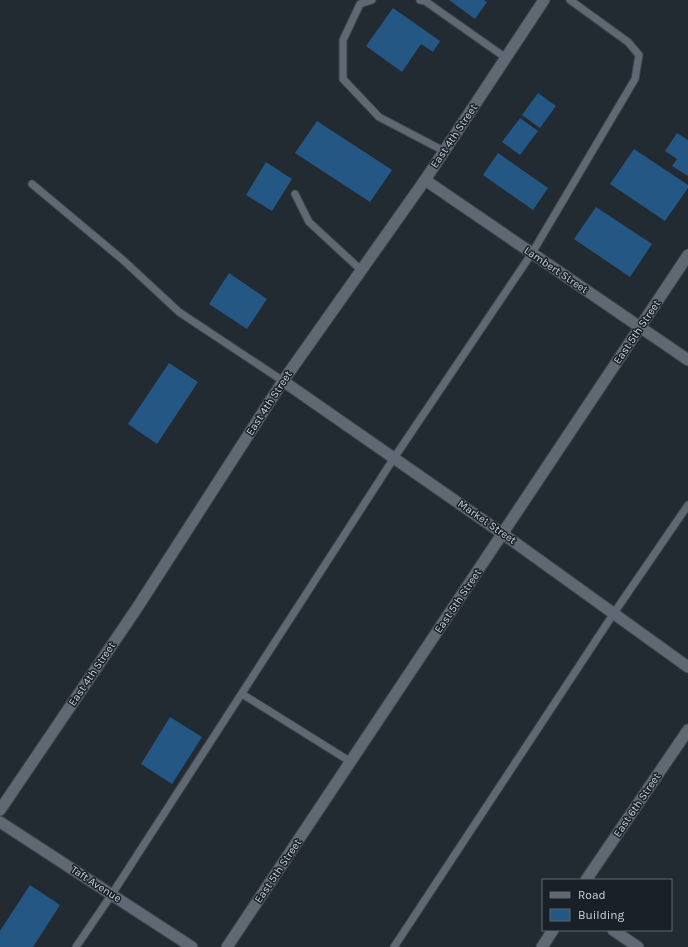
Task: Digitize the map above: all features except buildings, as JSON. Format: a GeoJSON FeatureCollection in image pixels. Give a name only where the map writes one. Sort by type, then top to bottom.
{"type":"FeatureCollection","features":[{"type":"Feature","properties":{"kind":"street","name":"East 4th Street"},"geometry":{"type":"LineString","coordinates":[[0,810],[137,608],[283,381],[444,151],[544,0]]}},
{"type":"Feature","properties":{"kind":"street","name":"Lambert Street"},"geometry":{"type":"LineString","coordinates":[[424,180],[688,360]]}},
{"type":"Feature","properties":{"kind":"street","name":"East 5th Street"},"geometry":{"type":"LineString","coordinates":[[227,947],[688,255]]}},
{"type":"Feature","properties":{"kind":"street","name":"Market Street"},"geometry":{"type":"LineString","coordinates":[[283,381],[503,534],[688,667]]}},
{"type":"Feature","properties":{"kind":"street","name":"East 6th Street"},"geometry":{"type":"LineString","coordinates":[[587,879],[688,730]]}},
{"type":"Feature","properties":{"kind":"street","name":"Taft Avenue"},"geometry":{"type":"LineString","coordinates":[[0,822],[192,947]]}},
{"type":"Feature","properties":{"kind":"street"},"geometry":{"type":"LineString","coordinates":[[542,947],[552,931]]}},
{"type":"Feature","properties":{"kind":"street"},"geometry":{"type":"LineString","coordinates":[[614,931],[638,947]]}},
{"type":"Feature","properties":{"kind":"lane"},"geometry":{"type":"LineString","coordinates":[[372,0],[360,4],[343,40],[343,79],[379,117],[444,151]]}},
{"type":"Feature","properties":{"kind":"lane"},"geometry":{"type":"LineString","coordinates":[[420,0],[425,1],[506,58]]}},
{"type":"Feature","properties":{"kind":"lane"},"geometry":{"type":"LineString","coordinates":[[76,947],[112,894],[394,458],[532,254],[635,79],[639,55],[628,42],[570,0]]}},
{"type":"Feature","properties":{"kind":"lane"},"geometry":{"type":"LineString","coordinates":[[32,184],[122,260],[179,312],[283,381]]}},
{"type":"Feature","properties":{"kind":"lane"},"geometry":{"type":"LineString","coordinates":[[295,194],[309,222],[361,270]]}},
{"type":"Feature","properties":{"kind":"lane"},"geometry":{"type":"LineString","coordinates":[[394,947],[614,614],[688,505]]}},
{"type":"Feature","properties":{"kind":"lane"},"geometry":{"type":"LineString","coordinates":[[242,694],[351,762]]}}]}
